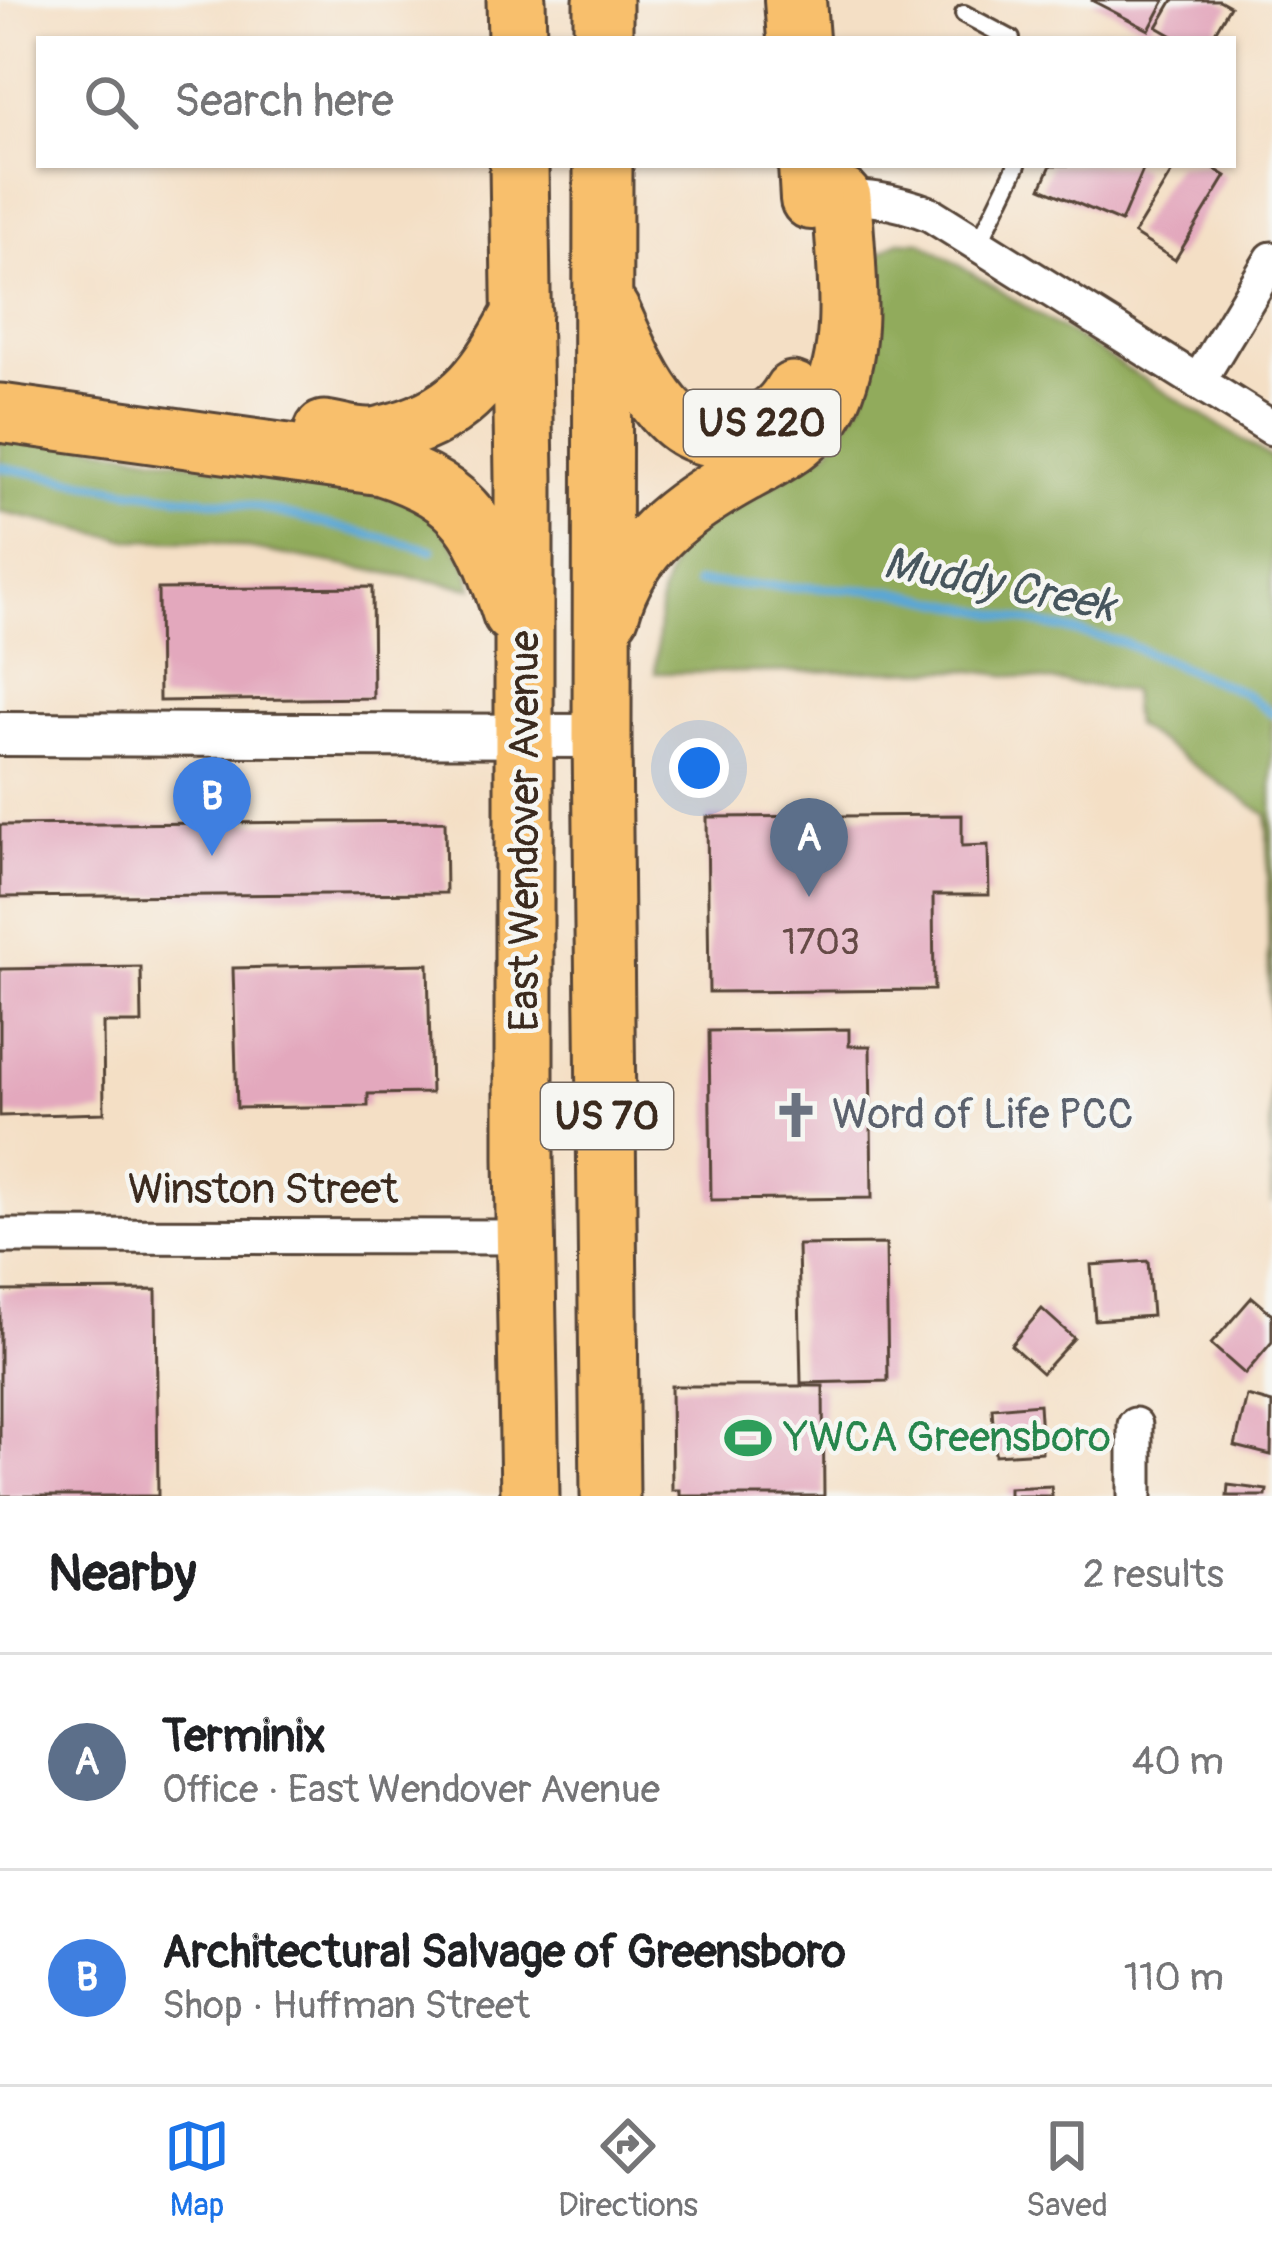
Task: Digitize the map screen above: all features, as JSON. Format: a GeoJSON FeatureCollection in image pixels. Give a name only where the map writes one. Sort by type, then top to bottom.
{"type":"FeatureCollection","features":[{"type":"Feature","properties":{"kind":"highway"},"geometry":{"type":"LineString","coordinates":[[516,0],[517,36]]}},
{"type":"Feature","properties":{"kind":"highway"},"geometry":{"type":"LineString","coordinates":[[603,0],[603,36]]}},
{"type":"Feature","properties":{"kind":"highway"},"geometry":{"type":"LineString","coordinates":[[795,0],[799,36]]}},
{"type":"Feature","properties":{"kind":"highway"},"geometry":{"type":"LineString","coordinates":[[829,0],[832,36]]}},
{"type":"Feature","properties":{"kind":"highway","name":"East Wendover Avenue"},"geometry":{"type":"LineString","coordinates":[[519,168],[530,1496]]}},
{"type":"Feature","properties":{"kind":"highway","name":"East Wendover Avenue"},"geometry":{"type":"LineString","coordinates":[[603,168],[602,736],[610,1496]]}},
{"type":"Feature","properties":{"kind":"highway"},"geometry":{"type":"LineString","coordinates":[[604,636],[618,584],[648,542],[698,499],[793,446],[828,406],[845,346],[825,182]]}},
{"type":"Feature","properties":{"kind":"highway","name":"US 220"},"geometry":{"type":"LineString","coordinates":[[602,292],[652,395],[672,417],[712,437],[733,435],[768,420],[787,401],[812,346],[825,182]]}},
{"type":"Feature","properties":{"kind":"highway"},"geometry":{"type":"LineString","coordinates":[[0,379],[372,438],[424,423],[459,402],[497,358],[522,313]]}},
{"type":"Feature","properties":{"kind":"highway"},"geometry":{"type":"LineString","coordinates":[[0,413],[382,466],[419,478],[450,496],[476,528],[494,560],[525,655]]}},
{"type":"Feature","properties":{"kind":"street"},"geometry":{"type":"LineString","coordinates":[[825,182],[902,203],[979,243],[1272,428]]}},
{"type":"Feature","properties":{"kind":"street"},"geometry":{"type":"LineString","coordinates":[[1198,382],[1272,259]]}},
{"type":"Feature","properties":{"kind":"street"},"geometry":{"type":"LineString","coordinates":[[0,734],[602,736]]}},
{"type":"Feature","properties":{"kind":"street","name":"Winston Street"},"geometry":{"type":"LineString","coordinates":[[0,1236],[526,1237]]}},
{"type":"Feature","properties":{"kind":"street"},"geometry":{"type":"LineString","coordinates":[[1135,1424],[1135,1496]]}},
{"type":"Feature","properties":{"kind":"lane"},"geometry":{"type":"LineString","coordinates":[[964,14],[1005,36]]}},
{"type":"Feature","properties":{"kind":"lane"},"geometry":{"type":"LineString","coordinates":[[979,243],[1016,168]]}},
{"type":"Feature","properties":{"kind":"green space"},"geometry":{"type":"Polygon","coordinates":[[[899,241],[921,242],[1272,458],[1272,1204],[1267,815],[1134,725],[1131,691],[965,670],[655,673],[661,596],[679,543],[829,450],[863,399],[875,336],[873,270],[880,253],[899,241]]]}},
{"type":"Feature","properties":{"kind":"green space"},"geometry":{"type":"Polygon","coordinates":[[[0,430],[423,502],[467,564],[473,588],[207,541],[129,540],[0,512],[0,430]]]}},
{"type":"Feature","properties":{"kind":"building"},"geometry":{"type":"Polygon","coordinates":[[[1091,0],[1165,0],[1149,30],[1091,0]]]}},
{"type":"Feature","properties":{"kind":"building"},"geometry":{"type":"Polygon","coordinates":[[[1173,0],[1219,0],[1230,6],[1213,36],[1173,36],[1157,27],[1173,0]]]}},
{"type":"Feature","properties":{"kind":"building"},"geometry":{"type":"Polygon","coordinates":[[[1050,168],[1143,170],[1121,222],[1041,188],[1050,168]]]}},
{"type":"Feature","properties":{"kind":"building"},"geometry":{"type":"Polygon","coordinates":[[[1174,168],[1213,168],[1226,176],[1175,260],[1134,234],[1174,168]]]}},
{"type":"Feature","properties":{"kind":"building"},"geometry":{"type":"Polygon","coordinates":[[[372,587],[373,698],[159,701],[158,589],[372,587]]]}},
{"type":"Feature","properties":{"kind":"building"},"geometry":{"type":"Polygon","coordinates":[[[962,815],[962,846],[988,845],[989,895],[933,895],[934,990],[709,992],[707,817],[962,815]]]}},
{"type":"Feature","properties":{"kind":"building"},"geometry":{"type":"Polygon","coordinates":[[[445,821],[446,893],[0,897],[0,825],[445,821]]]}},
{"type":"Feature","properties":{"kind":"building"},"geometry":{"type":"Polygon","coordinates":[[[428,964],[431,1093],[368,1094],[368,1106],[237,1108],[233,968],[428,964]]]}},
{"type":"Feature","properties":{"kind":"building"},"geometry":{"type":"Polygon","coordinates":[[[141,967],[142,1023],[103,1023],[104,1113],[0,1116],[0,969],[141,967]]]}},
{"type":"Feature","properties":{"kind":"building"},"geometry":{"type":"Polygon","coordinates":[[[849,1029],[849,1046],[870,1046],[872,1198],[711,1200],[709,1031],[849,1029]]]}},
{"type":"Feature","properties":{"kind":"building"},"geometry":{"type":"Polygon","coordinates":[[[886,1244],[888,1381],[801,1383],[798,1245],[886,1244]]]}},
{"type":"Feature","properties":{"kind":"building"},"geometry":{"type":"Polygon","coordinates":[[[1148,1261],[1152,1316],[1095,1320],[1091,1265],[1148,1261]]]}},
{"type":"Feature","properties":{"kind":"building"},"geometry":{"type":"Polygon","coordinates":[[[156,1290],[158,1496],[0,1496],[0,1291],[156,1290]]]}},
{"type":"Feature","properties":{"kind":"building"},"geometry":{"type":"Polygon","coordinates":[[[1252,1297],[1272,1314],[1272,1342],[1245,1374],[1211,1344],[1252,1297]]]}},
{"type":"Feature","properties":{"kind":"building"},"geometry":{"type":"Polygon","coordinates":[[[1042,1309],[1074,1338],[1042,1373],[1011,1345],[1042,1309]]]}},
{"type":"Feature","properties":{"kind":"building","name":"YWCA Greensboro"},"geometry":{"type":"Polygon","coordinates":[[[671,1386],[823,1386],[824,1496],[680,1496],[680,1490],[672,1490],[671,1386]]]}},
{"type":"Feature","properties":{"kind":"building"},"geometry":{"type":"Polygon","coordinates":[[[1247,1396],[1272,1403],[1271,1455],[1235,1446],[1247,1396]]]}},
{"type":"Feature","properties":{"kind":"building"},"geometry":{"type":"Polygon","coordinates":[[[1039,1404],[1042,1452],[995,1455],[992,1408],[1039,1404]]]}},
{"type":"Feature","properties":{"kind":"building"},"geometry":{"type":"Polygon","coordinates":[[[1228,1485],[1267,1490],[1266,1496],[1227,1496],[1228,1485]]]}},
{"type":"Feature","properties":{"kind":"building"},"geometry":{"type":"Polygon","coordinates":[[[1051,1486],[1052,1496],[1009,1496],[1009,1488],[1051,1486]]]}},
{"type":"Feature","properties":{"kind":"waterway","name":"Muddy Creek"},"geometry":{"type":"LineString","coordinates":[[0,467],[126,490],[248,505],[432,550]]}},
{"type":"Feature","properties":{"kind":"waterway","name":"Muddy Creek"},"geometry":{"type":"LineString","coordinates":[[697,583],[893,591],[1121,642],[1244,693],[1272,713]]}},
{"type":"Feature","properties":{"kind":"place","name":"Architectural Salvage of Greensboro"},"geometry":{"type":"Point","coordinates":[212,856]}},
{"type":"Feature","properties":{"kind":"place","name":"Terminix"},"geometry":{"type":"Point","coordinates":[809,897]}},
{"type":"Feature","properties":{"kind":"place","name":"Word of Life PCC"},"geometry":{"type":"Point","coordinates":[796,1115]}},
{"type":"Feature","properties":{"kind":"place","name":"YWCA Greensboro"},"geometry":{"type":"Point","coordinates":[748,1438]}}]}
